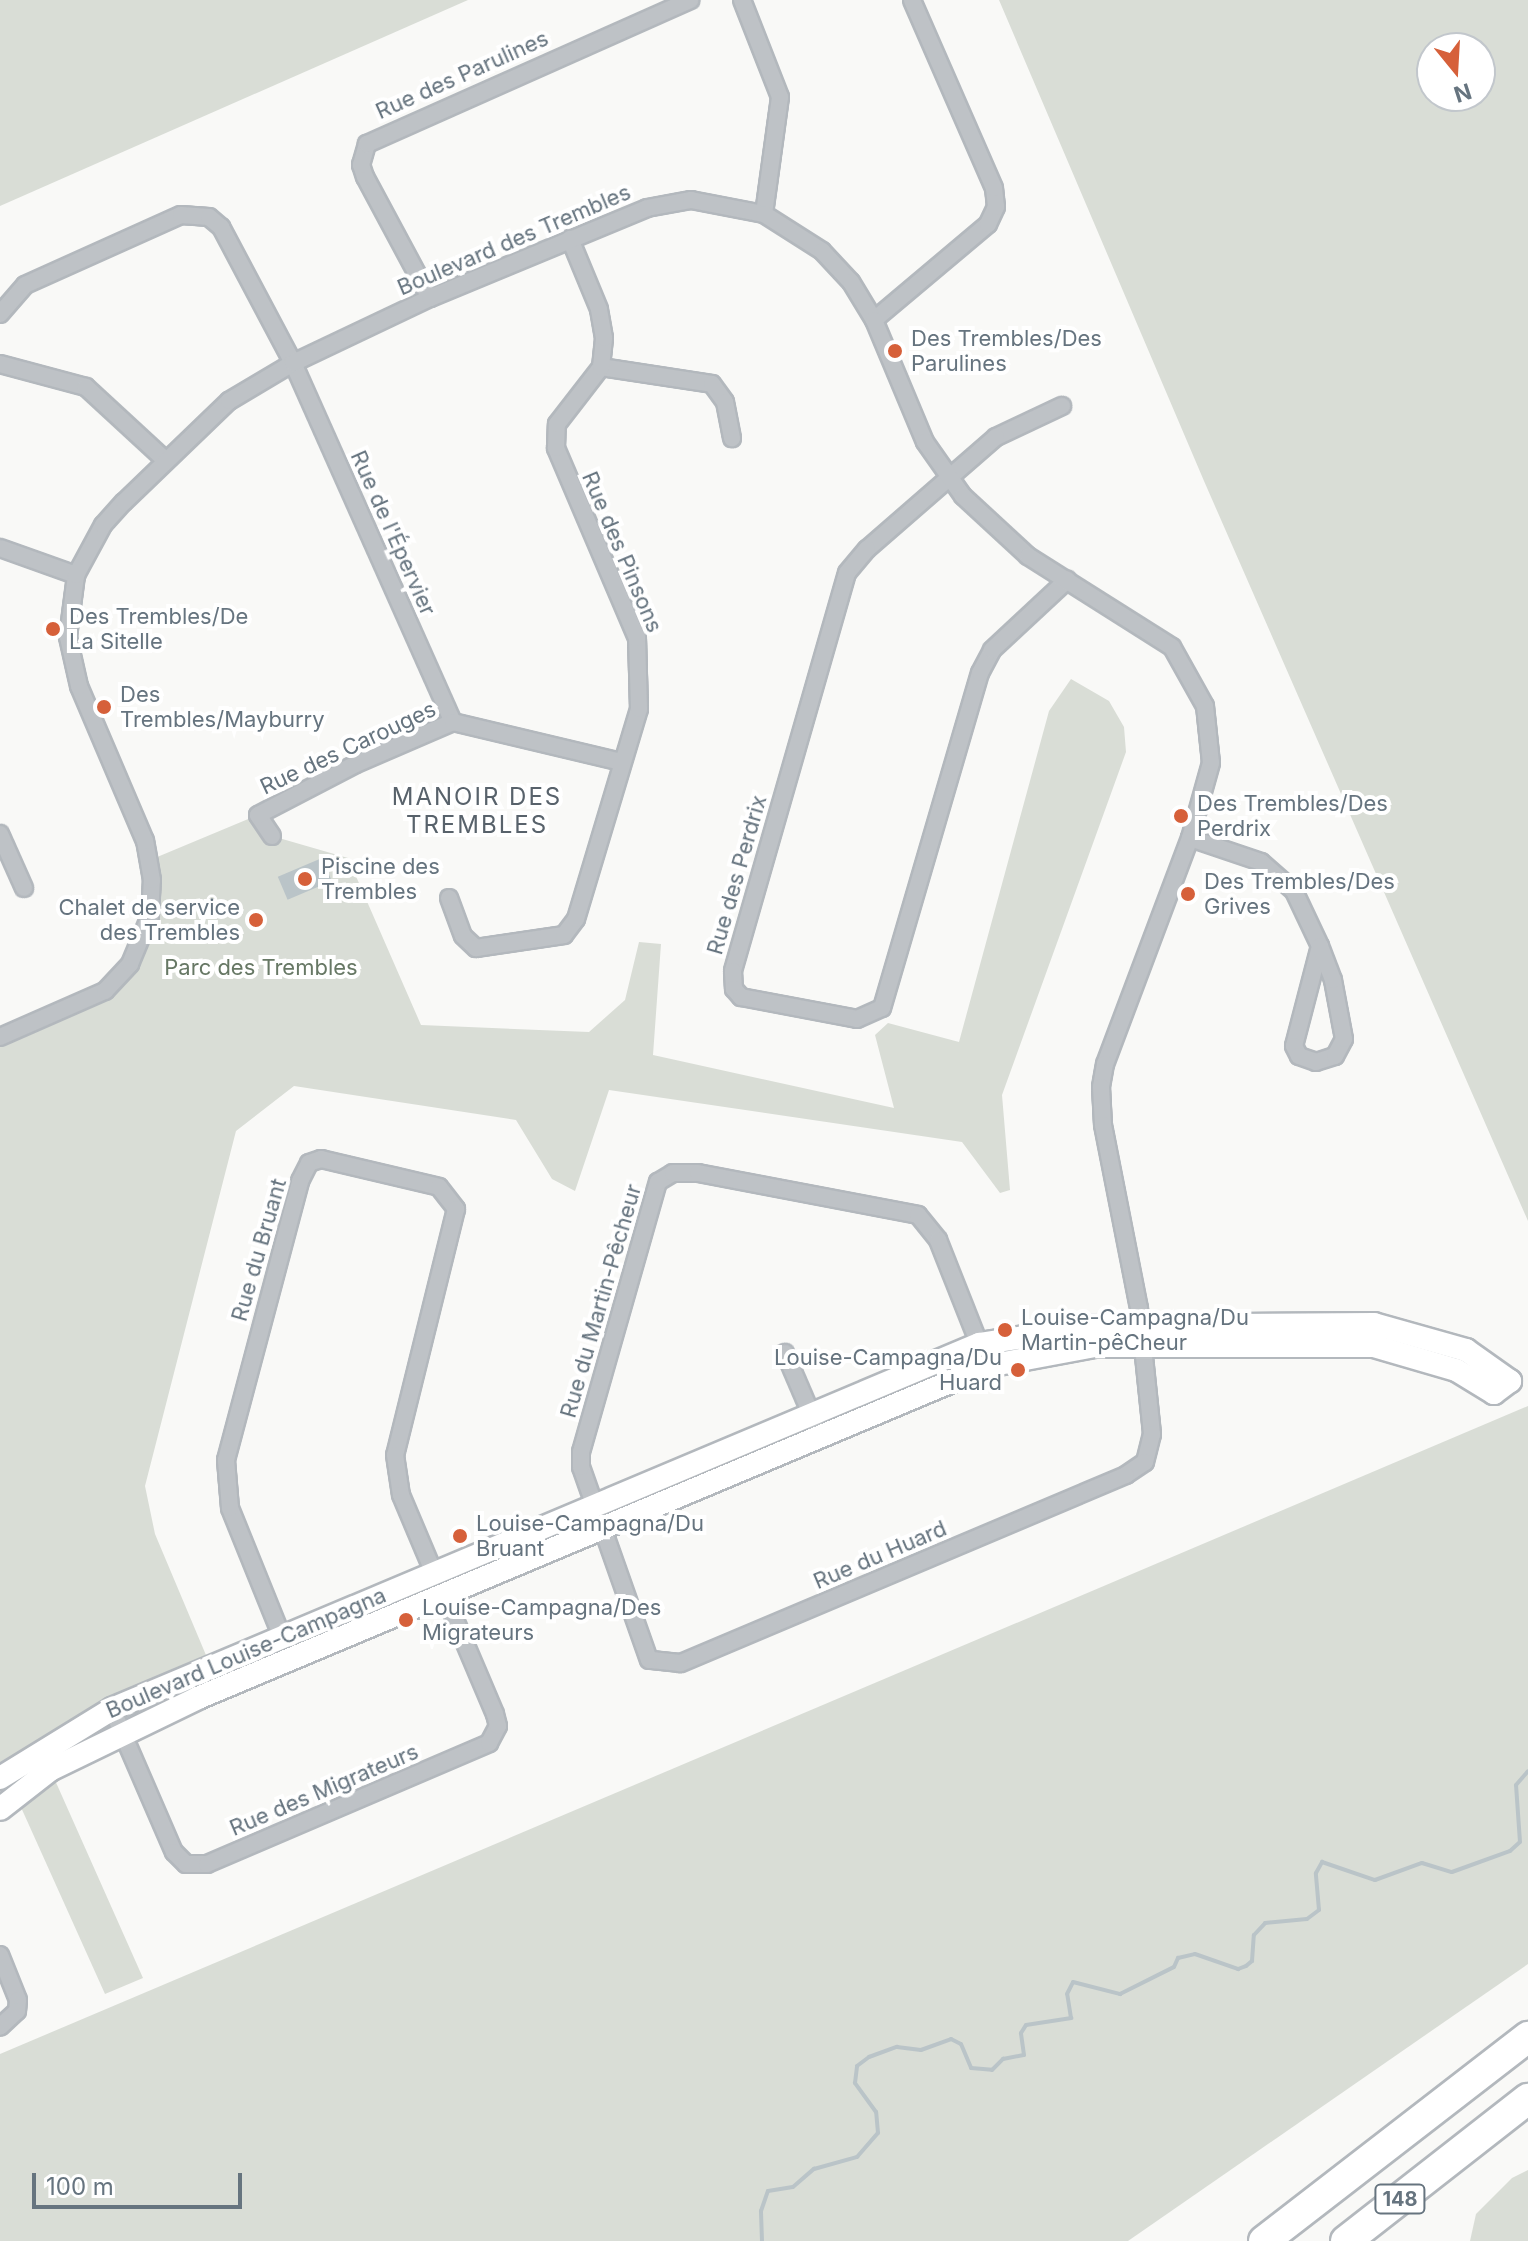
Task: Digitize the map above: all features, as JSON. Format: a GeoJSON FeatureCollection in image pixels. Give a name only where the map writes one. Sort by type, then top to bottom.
{"type":"FeatureCollection","features":[{"type":"Feature","properties":{"kind":"highway","name":"148"},"geometry":{"type":"LineString","coordinates":[[1262,2241],[1528,2037]]}},
{"type":"Feature","properties":{"kind":"highway","name":"148"},"geometry":{"type":"LineString","coordinates":[[1346,2241],[1528,2099]]}},
{"type":"Feature","properties":{"kind":"highway"},"geometry":{"type":"LineString","coordinates":[[1424,2117],[1454,2157]]}},
{"type":"Feature","properties":{"kind":"street","name":"Rue des Parulines"},"geometry":{"type":"LineString","coordinates":[[430,298],[365,177],[361,165],[367,144],[690,0]]}},
{"type":"Feature","properties":{"kind":"street"},"geometry":{"type":"LineString","coordinates":[[742,0],[780,97],[764,214]]}},
{"type":"Feature","properties":{"kind":"street"},"geometry":{"type":"LineString","coordinates":[[874,320],[988,224],[996,207],[994,188],[912,0]]}},
{"type":"Feature","properties":{"kind":"street","name":"Boulevard des Trembles"},"geometry":{"type":"LineString","coordinates":[[0,1037],[105,991],[130,964],[150,916],[152,880],[145,841],[71,661],[67,615],[76,575],[103,525],[165,460],[229,401],[293,363],[430,298],[570,239],[670,202],[711,201],[764,214],[839,267],[874,320],[913,417],[950,479],[1007,540],[1160,636],[1196,682],[1210,724],[1211,763],[1190,838],[1105,1064],[1101,1087],[1139,1336]]}},
{"type":"Feature","properties":{"kind":"street","name":"Rue de l'Épervier"},"geometry":{"type":"LineString","coordinates":[[0,314],[25,285],[194,214],[221,227],[293,363],[453,722]]}},
{"type":"Feature","properties":{"kind":"street"},"geometry":{"type":"LineString","coordinates":[[570,239],[602,323],[601,367],[690,376],[712,384],[725,402],[732,438]]}},
{"type":"Feature","properties":{"kind":"street"},"geometry":{"type":"LineString","coordinates":[[0,364],[86,387],[165,460]]}},
{"type":"Feature","properties":{"kind":"street","name":"Rue des Pinsons"},"geometry":{"type":"LineString","coordinates":[[449,898],[463,936],[476,948],[564,935],[576,919],[641,698],[637,638],[559,459],[554,436],[563,413],[601,367]]}},
{"type":"Feature","properties":{"kind":"street"},"geometry":{"type":"LineString","coordinates":[[950,479],[996,437],[1062,406]]}},
{"type":"Feature","properties":{"kind":"street","name":"Rue des Perdrix"},"geometry":{"type":"LineString","coordinates":[[950,479],[847,573],[733,971],[734,989],[741,997],[857,1019],[882,1008],[980,673],[992,650],[1067,580]]}},
{"type":"Feature","properties":{"kind":"street"},"geometry":{"type":"LineString","coordinates":[[0,548],[76,575]]}},
{"type":"Feature","properties":{"kind":"street","name":"Rue des Carouges"},"geometry":{"type":"LineString","coordinates":[[272,836],[258,815],[356,764],[453,722],[621,762]]}},
{"type":"Feature","properties":{"kind":"street"},"geometry":{"type":"LineString","coordinates":[[0,834],[24,888]]}},
{"type":"Feature","properties":{"kind":"street"},"geometry":{"type":"LineString","coordinates":[[1190,838],[1273,868],[1294,891],[1320,946],[1333,980],[1344,1039],[1335,1056],[1316,1062],[1299,1056],[1294,1035],[1320,946]]}},
{"type":"Feature","properties":{"kind":"street","name":"Rue du Bruant"},"geometry":{"type":"LineString","coordinates":[[282,1637],[230,1508],[226,1460],[300,1181],[309,1163],[321,1159],[439,1187],[456,1209],[395,1455],[401,1495],[434,1573]]}},
{"type":"Feature","properties":{"kind":"street","name":"Rue du Martin-Pêcheur"},"geometry":{"type":"LineString","coordinates":[[600,1517],[581,1452],[652,1193],[665,1176],[698,1173],[918,1215],[938,1240],[988,1366]]}},
{"type":"Feature","properties":{"kind":"street","name":"Boulevard Louise-Campagna"},"geometry":{"type":"LineString","coordinates":[[0,1778],[112,1709],[434,1573],[600,1517],[820,1436],[988,1366],[1058,1349],[1139,1336],[1374,1324],[1466,1350],[1510,1381],[1494,1393],[1456,1370],[1374,1346],[1139,1336],[1060,1328],[979,1344],[811,1414],[600,1517],[445,1596],[122,1733],[50,1770],[0,1809]]}},
{"type":"Feature","properties":{"kind":"street","name":"Rue du Huard"},"geometry":{"type":"LineString","coordinates":[[600,1517],[643,1652],[657,1664],[680,1663],[1137,1469],[1153,1445],[1139,1336]]}},
{"type":"Feature","properties":{"kind":"street"},"geometry":{"type":"LineString","coordinates":[[785,1353],[820,1436]]}},
{"type":"Feature","properties":{"kind":"street"},"geometry":{"type":"LineString","coordinates":[[434,1573],[445,1596]]}},
{"type":"Feature","properties":{"kind":"street","name":"Rue des Migrateurs"},"geometry":{"type":"LineString","coordinates":[[112,1709],[174,1852],[196,1866],[489,1743],[498,1726],[445,1596]]}},
{"type":"Feature","properties":{"kind":"street"},"geometry":{"type":"LineString","coordinates":[[282,1637],[291,1659]]}},
{"type":"Feature","properties":{"kind":"street"},"geometry":{"type":"LineString","coordinates":[[0,1955],[18,2000],[17,2011],[0,2027]]}},
{"type":"Feature","properties":{"kind":"green space"},"geometry":{"type":"Polygon","coordinates":[[[0,0],[468,0],[0,206],[0,0]]]}},
{"type":"Feature","properties":{"kind":"green space"},"geometry":{"type":"Polygon","coordinates":[[[999,0],[1528,0],[1528,1221],[1204,481],[999,0]]]}},
{"type":"Feature","properties":{"kind":"green space","name":"Parc des Trembles"},"geometry":{"type":"Polygon","coordinates":[[[1071,679],[1109,701],[1124,727],[1126,752],[1002,1095],[1010,1190],[1000,1193],[962,1142],[609,1090],[575,1191],[552,1179],[516,1120],[294,1086],[236,1131],[145,1486],[155,1534],[211,1667],[42,1751],[143,1978],[105,1994],[15,1794],[0,1776],[0,1037],[91,999],[138,947],[150,860],[258,815],[272,836],[348,858],[421,1025],[589,1032],[625,1000],[639,942],[661,944],[653,1055],[894,1108],[875,1035],[888,1023],[959,1042],[1049,711],[1071,679]]]}},
{"type":"Feature","properties":{"kind":"green space"},"geometry":{"type":"Polygon","coordinates":[[[1528,1406],[1528,1964],[1128,2241],[0,2241],[0,2054],[1528,1406]]]}},
{"type":"Feature","properties":{"kind":"green space"},"geometry":{"type":"Polygon","coordinates":[[[1528,2170],[1528,2241],[1470,2241],[1476,2214],[1512,2178],[1528,2170]]]}},
{"type":"Feature","properties":{"kind":"shaded area","name":"Piscine des Trembles"},"geometry":{"type":"Polygon","coordinates":[[[322,858],[332,881],[288,900],[278,877],[322,858]]]}},
{"type":"Feature","properties":{"kind":"waterway"},"geometry":{"type":"LineString","coordinates":[[762,2241],[761,2211],[768,2191],[793,2187],[814,2169],[857,2157],[878,2133],[876,2112],[855,2083],[857,2066],[869,2057],[897,2047],[921,2050],[951,2039],[961,2044],[971,2068],[992,2070],[1003,2059],[1024,2055],[1021,2033],[1026,2025],[1071,2018],[1067,1994],[1073,1982],[1120,1994],[1174,1967],[1178,1958],[1195,1954],[1238,1969],[1246,1966],[1252,1961],[1254,1935],[1265,1923],[1307,1919],[1319,1910],[1316,1873],[1322,1862],[1375,1880],[1422,1863],[1452,1872],[1510,1851],[1520,1842],[1516,1785],[1528,1771]]}},
{"type":"Feature","properties":{"kind":"place","name":"Des Trembles/Des Parulines"},"geometry":{"type":"Point","coordinates":[895,351]}},
{"type":"Feature","properties":{"kind":"place","name":"Des Trembles/De La Sitelle"},"geometry":{"type":"Point","coordinates":[53,629]}},
{"type":"Feature","properties":{"kind":"place","name":"Des Trembles/Mayburry"},"geometry":{"type":"Point","coordinates":[104,707]}},
{"type":"Feature","properties":{"kind":"place","name":"Des Trembles/Des Perdrix"},"geometry":{"type":"Point","coordinates":[1181,816]}},
{"type":"Feature","properties":{"kind":"place","name":"Piscine des Trembles"},"geometry":{"type":"Point","coordinates":[305,879]}},
{"type":"Feature","properties":{"kind":"place","name":"Des Trembles/Des Grives"},"geometry":{"type":"Point","coordinates":[1188,894]}},
{"type":"Feature","properties":{"kind":"place","name":"Chalet de service des Trembles"},"geometry":{"type":"Point","coordinates":[256,920]}},
{"type":"Feature","properties":{"kind":"place","name":"Louise-Campagna/Du Martin-pêCheur"},"geometry":{"type":"Point","coordinates":[1005,1330]}},
{"type":"Feature","properties":{"kind":"place","name":"Louise-Campagna/Du Huard"},"geometry":{"type":"Point","coordinates":[1018,1370]}},
{"type":"Feature","properties":{"kind":"place","name":"Louise-Campagna/Du Bruant"},"geometry":{"type":"Point","coordinates":[460,1536]}},
{"type":"Feature","properties":{"kind":"place","name":"Louise-Campagna/Des Migrateurs"},"geometry":{"type":"Point","coordinates":[406,1620]}},
{"type":"Feature","properties":{"kind":"district","name":"MANOIR DES TREMBLES"},"geometry":{"type":"Point","coordinates":[477,811]}}]}
